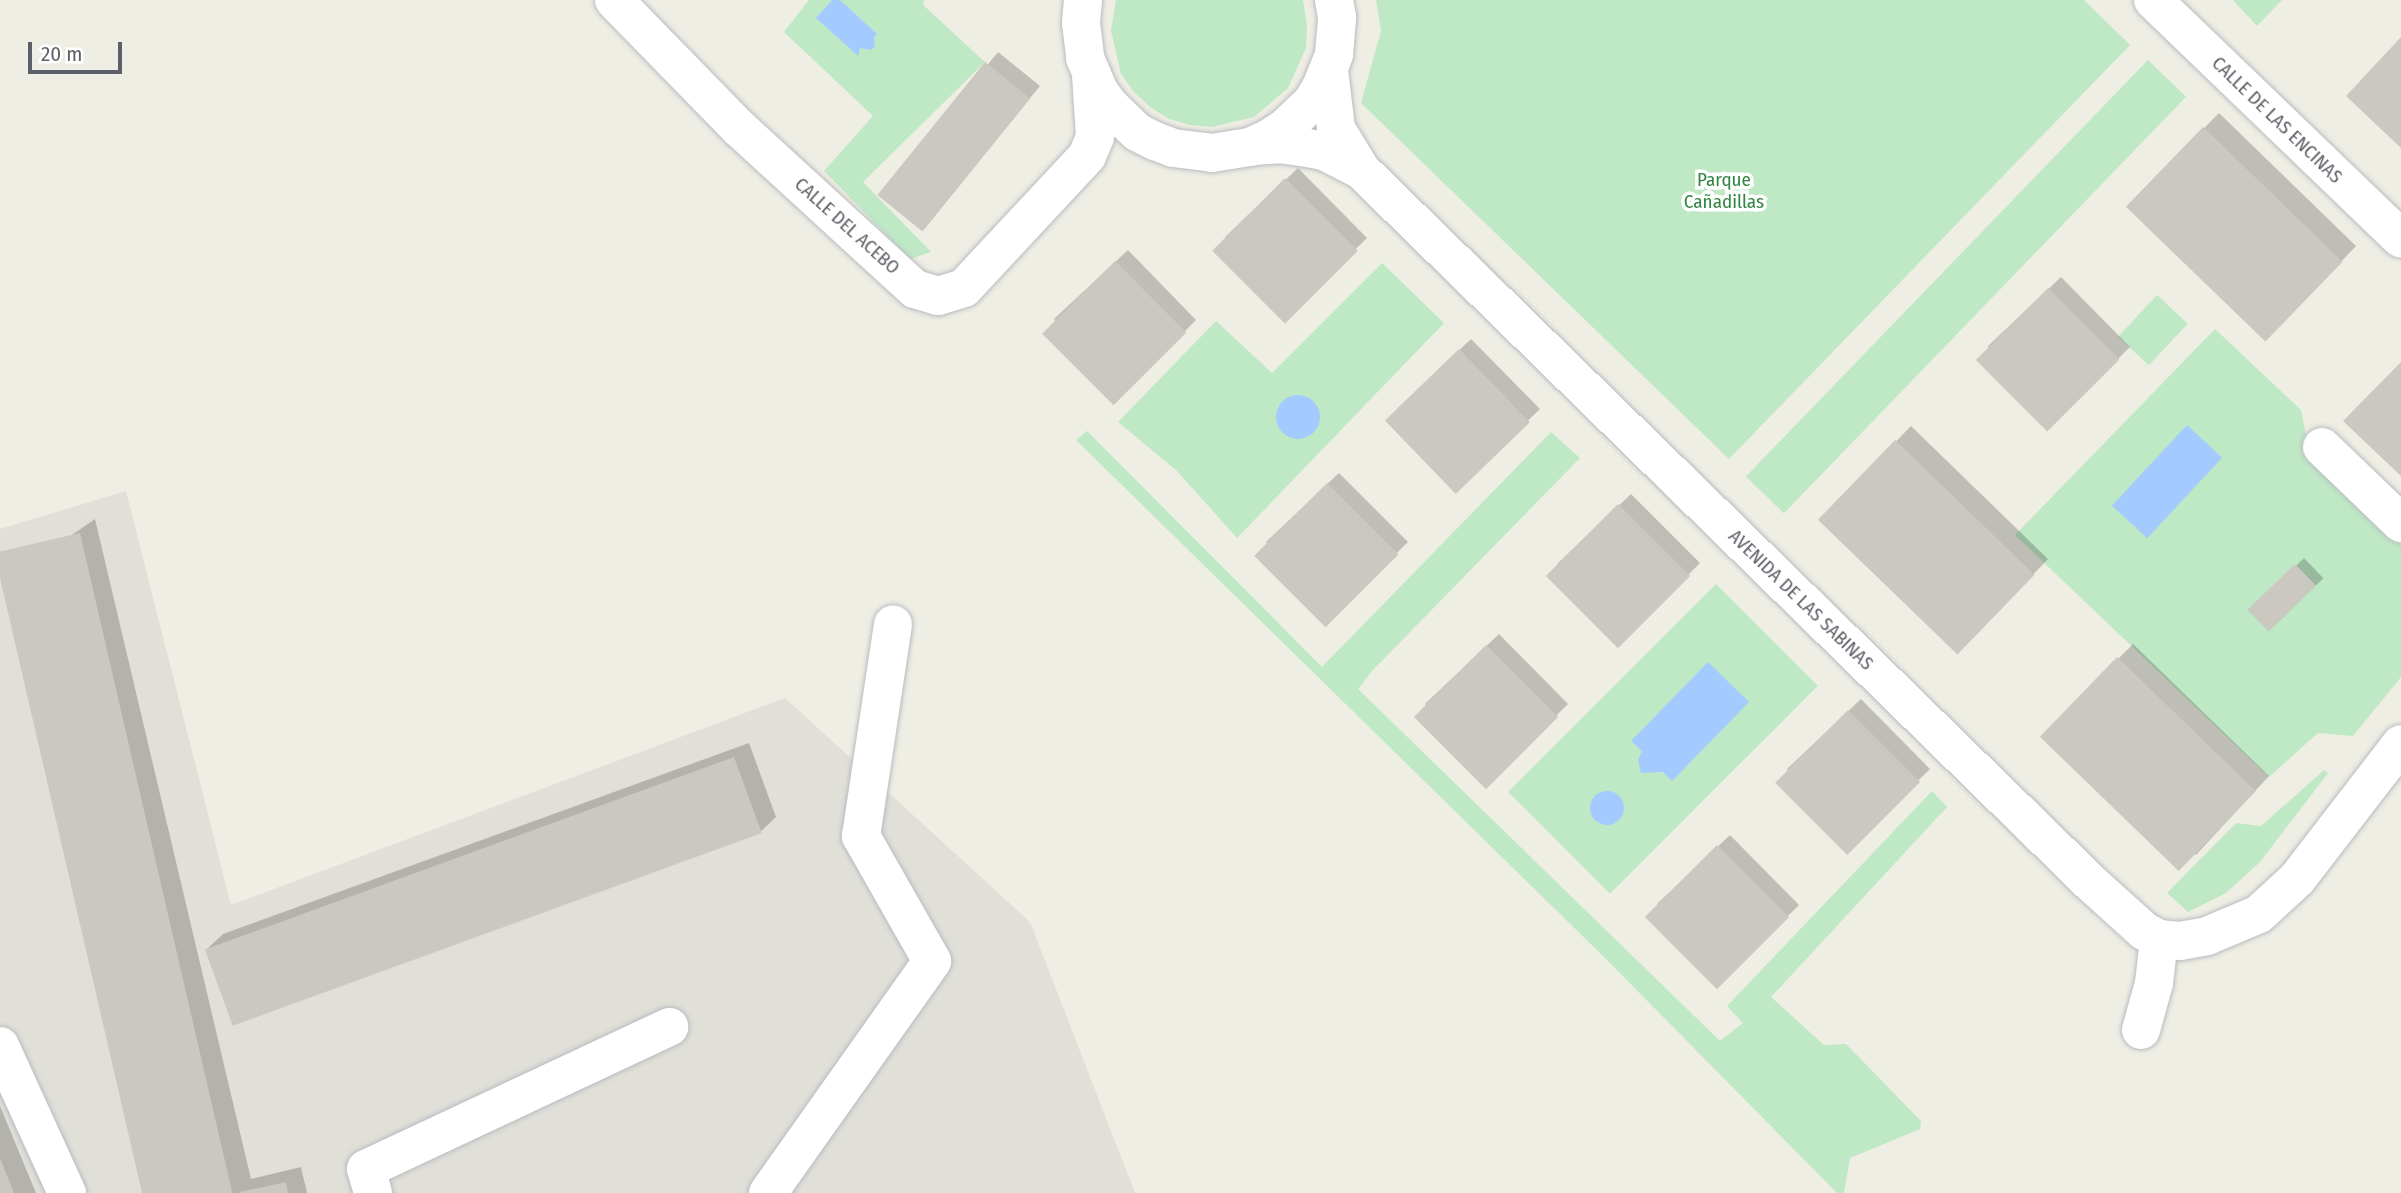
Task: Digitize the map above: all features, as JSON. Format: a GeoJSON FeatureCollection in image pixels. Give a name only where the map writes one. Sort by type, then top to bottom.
{"type":"FeatureCollection","features":[{"type":"Feature","properties":{"kind":"street","name":"CALLE DEL ACEBO"},"geometry":{"type":"LineString","coordinates":[[614,0],[739,128],[915,289],[938,296],[964,288],[1087,156],[1123,144],[1157,150],[1173,148]]}},
{"type":"Feature","properties":{"kind":"street"},"geometry":{"type":"LineString","coordinates":[[1083,0],[1082,41],[1091,75],[1095,137],[1087,156]]}},
{"type":"Feature","properties":{"kind":"street"},"geometry":{"type":"LineString","coordinates":[[1251,147],[1285,128],[1317,94],[1329,70],[1336,36],[1334,0]]}},
{"type":"Feature","properties":{"kind":"street","name":"CALLE DE LAS ENCINAS"},"geometry":{"type":"LineString","coordinates":[[2153,0],[2401,239]]}},
{"type":"Feature","properties":{"kind":"street","name":"AVENIDA DE LAS SABINAS"},"geometry":{"type":"LineString","coordinates":[[1329,70],[1336,129],[1361,170],[2092,884],[2144,931],[2159,939]]}},
{"type":"Feature","properties":{"kind":"street"},"geometry":{"type":"LineString","coordinates":[[1091,75],[1099,91],[1122,119],[1138,132],[1173,148]]}},
{"type":"Feature","properties":{"kind":"street","name":"AVENIDA DE LAS SABINAS"},"geometry":{"type":"LineString","coordinates":[[1173,148],[1212,153],[1279,144],[1324,151],[1361,170]]}},
{"type":"Feature","properties":{"kind":"street"},"geometry":{"type":"LineString","coordinates":[[2322,447],[2401,523]]}},
{"type":"Feature","properties":{"kind":"street"},"geometry":{"type":"LineString","coordinates":[[768,1193],[932,961],[861,836],[893,624]]}},
{"type":"Feature","properties":{"kind":"street"},"geometry":{"type":"LineString","coordinates":[[2141,1030],[2154,983],[2159,939],[2180,941],[2207,936],[2259,914],[2272,904],[2297,878],[2401,744]]}},
{"type":"Feature","properties":{"kind":"street"},"geometry":{"type":"LineString","coordinates":[[373,1193],[366,1169],[669,1027]]}},
{"type":"Feature","properties":{"kind":"street"},"geometry":{"type":"LineString","coordinates":[[0,1046],[67,1193]]}},
{"type":"Feature","properties":{"kind":"shaded area"},"geometry":{"type":"Polygon","coordinates":[[[126,491],[231,905],[785,698],[1030,922],[1135,1193],[0,1193],[0,529],[126,491]]]}},
{"type":"Feature","properties":{"kind":"green space"},"geometry":{"type":"Polygon","coordinates":[[[809,0],[924,0],[923,5],[985,62],[863,182],[931,252],[910,259],[824,171],[873,116],[784,32],[809,0]]]}},
{"type":"Feature","properties":{"kind":"green space"},"geometry":{"type":"Polygon","coordinates":[[[1116,0],[1303,0],[1307,26],[1306,48],[1288,88],[1254,117],[1212,127],[1190,125],[1169,119],[1150,107],[1134,92],[1121,74],[1111,31],[1116,0]]]}},
{"type":"Feature","properties":{"kind":"green space","name":"Parque Cañadillas"},"geometry":{"type":"Polygon","coordinates":[[[1376,0],[2084,0],[2130,45],[1729,459],[1361,103],[1381,31],[1376,0]]]}},
{"type":"Feature","properties":{"kind":"green space"},"geometry":{"type":"Polygon","coordinates":[[[2233,0],[2282,0],[2257,26],[2233,0]]]}},
{"type":"Feature","properties":{"kind":"green space"},"geometry":{"type":"Polygon","coordinates":[[[2148,60],[2186,97],[1784,513],[1746,476],[2148,60]]]}},
{"type":"Feature","properties":{"kind":"green space"},"geometry":{"type":"Polygon","coordinates":[[[1382,263],[1444,323],[1237,538],[1177,471],[1118,422],[1216,321],[1272,373],[1382,263]]]}},
{"type":"Feature","properties":{"kind":"green space"},"geometry":{"type":"Polygon","coordinates":[[[2157,295],[2188,324],[2149,365],[2118,337],[2157,295]]]}},
{"type":"Feature","properties":{"kind":"green space"},"geometry":{"type":"Polygon","coordinates":[[[2215,329],[2301,410],[2310,454],[2401,545],[2401,677],[2353,736],[2318,733],[2269,777],[2015,535],[2215,329]]]}},
{"type":"Feature","properties":{"kind":"green space"},"geometry":{"type":"Polygon","coordinates":[[[1087,431],[1322,667],[1551,432],[1580,458],[1372,671],[1358,689],[1720,1041],[1743,1023],[1727,1006],[1932,791],[1947,807],[1771,997],[1824,1045],[1846,1044],[1921,1121],[1920,1129],[1850,1158],[1844,1193],[1837,1193],[1605,958],[1076,440],[1087,431]]]}},
{"type":"Feature","properties":{"kind":"green space"},"geometry":{"type":"Polygon","coordinates":[[[1716,584],[1818,686],[1610,894],[1508,792],[1716,584]]]}},
{"type":"Feature","properties":{"kind":"green space"},"geometry":{"type":"Polygon","coordinates":[[[2324,770],[2328,773],[2260,862],[2226,893],[2188,912],[2167,893],[2236,823],[2261,826],[2324,770]]]}},
{"type":"Feature","properties":{"kind":"water"},"geometry":{"type":"Polygon","coordinates":[[[832,0],[840,0],[877,34],[874,38],[875,46],[871,50],[860,48],[858,56],[816,18],[832,0]]]}},
{"type":"Feature","properties":{"kind":"water"},"geometry":{"type":"Polygon","coordinates":[[[1298,395],[1307,396],[1314,401],[1319,408],[1319,426],[1314,433],[1307,438],[1298,439],[1289,438],[1282,433],[1277,426],[1276,417],[1277,408],[1282,401],[1289,396],[1298,395]]]}},
{"type":"Feature","properties":{"kind":"water"},"geometry":{"type":"Polygon","coordinates":[[[2187,425],[2222,458],[2147,538],[2112,505],[2187,425]]]}},
{"type":"Feature","properties":{"kind":"water"},"geometry":{"type":"Polygon","coordinates":[[[1708,662],[1749,702],[1672,781],[1663,772],[1641,773],[1638,760],[1642,751],[1631,741],[1708,662]]]}},
{"type":"Feature","properties":{"kind":"water"},"geometry":{"type":"Polygon","coordinates":[[[1607,791],[1619,796],[1624,808],[1619,820],[1607,825],[1595,820],[1590,808],[1595,796],[1607,791]]]}},
{"type":"Feature","properties":{"kind":"building"},"geometry":{"type":"Polygon","coordinates":[[[2401,37],[2401,148],[2346,96],[2401,37]]]}},
{"type":"Feature","properties":{"kind":"building"},"geometry":{"type":"Polygon","coordinates":[[[985,62],[1030,99],[922,231],[877,195],[985,62]]]}},
{"type":"Feature","properties":{"kind":"building"},"geometry":{"type":"Polygon","coordinates":[[[2203,127],[2343,262],[2265,342],[2126,207],[2203,127]]]}},
{"type":"Feature","properties":{"kind":"building"},"geometry":{"type":"Polygon","coordinates":[[[1285,178],[1358,251],[1285,324],[1212,251],[1285,178]]]}},
{"type":"Feature","properties":{"kind":"building"},"geometry":{"type":"Polygon","coordinates":[[[1115,261],[1186,332],[1114,405],[1042,334],[1115,261]]]}},
{"type":"Feature","properties":{"kind":"building"},"geometry":{"type":"Polygon","coordinates":[[[2048,288],[2119,359],[2047,432],[1976,360],[2048,288]]]}},
{"type":"Feature","properties":{"kind":"building"},"geometry":{"type":"Polygon","coordinates":[[[1459,349],[1530,422],[1456,494],[1385,421],[1459,349]]]}},
{"type":"Feature","properties":{"kind":"building"},"geometry":{"type":"Polygon","coordinates":[[[2401,362],[2401,476],[2343,421],[2401,362]]]}},
{"type":"Feature","properties":{"kind":"building"},"geometry":{"type":"Polygon","coordinates":[[[1895,440],[2035,575],[1957,655],[1818,520],[1895,440]]]}},
{"type":"Feature","properties":{"kind":"building"},"geometry":{"type":"Polygon","coordinates":[[[1327,483],[1398,554],[1326,627],[1254,556],[1327,483]]]}},
{"type":"Feature","properties":{"kind":"building"},"geometry":{"type":"Polygon","coordinates":[[[1618,504],[1690,576],[1618,648],[1546,576],[1618,504]]]}},
{"type":"Feature","properties":{"kind":"building"},"geometry":{"type":"Polygon","coordinates":[[[80,533],[232,1193],[142,1193],[0,578],[0,551],[80,533]]]}},
{"type":"Feature","properties":{"kind":"building"},"geometry":{"type":"Polygon","coordinates":[[[2295,564],[2316,586],[2268,631],[2248,610],[2295,564]]]}},
{"type":"Feature","properties":{"kind":"building"},"geometry":{"type":"Polygon","coordinates":[[[1486,645],[1558,717],[1486,789],[1414,717],[1486,645]]]}},
{"type":"Feature","properties":{"kind":"building"},"geometry":{"type":"Polygon","coordinates":[[[2117,657],[2256,791],[2179,871],[2040,737],[2117,657]]]}},
{"type":"Feature","properties":{"kind":"building"},"geometry":{"type":"Polygon","coordinates":[[[1848,710],[1920,782],[1847,855],[1775,783],[1848,710]]]}},
{"type":"Feature","properties":{"kind":"building"},"geometry":{"type":"Polygon","coordinates":[[[734,757],[762,833],[233,1026],[205,950],[734,757]]]}},
{"type":"Feature","properties":{"kind":"building"},"geometry":{"type":"Polygon","coordinates":[[[1717,845],[1789,917],[1717,989],[1645,917],[1717,845]]]}},
{"type":"Feature","properties":{"kind":"building"},"geometry":{"type":"Polygon","coordinates":[[[0,1158],[14,1193],[0,1193],[0,1158]]]}},
{"type":"Feature","properties":{"kind":"building"},"geometry":{"type":"Polygon","coordinates":[[[286,1182],[288,1193],[240,1193],[240,1192],[286,1182]]]}}]}
